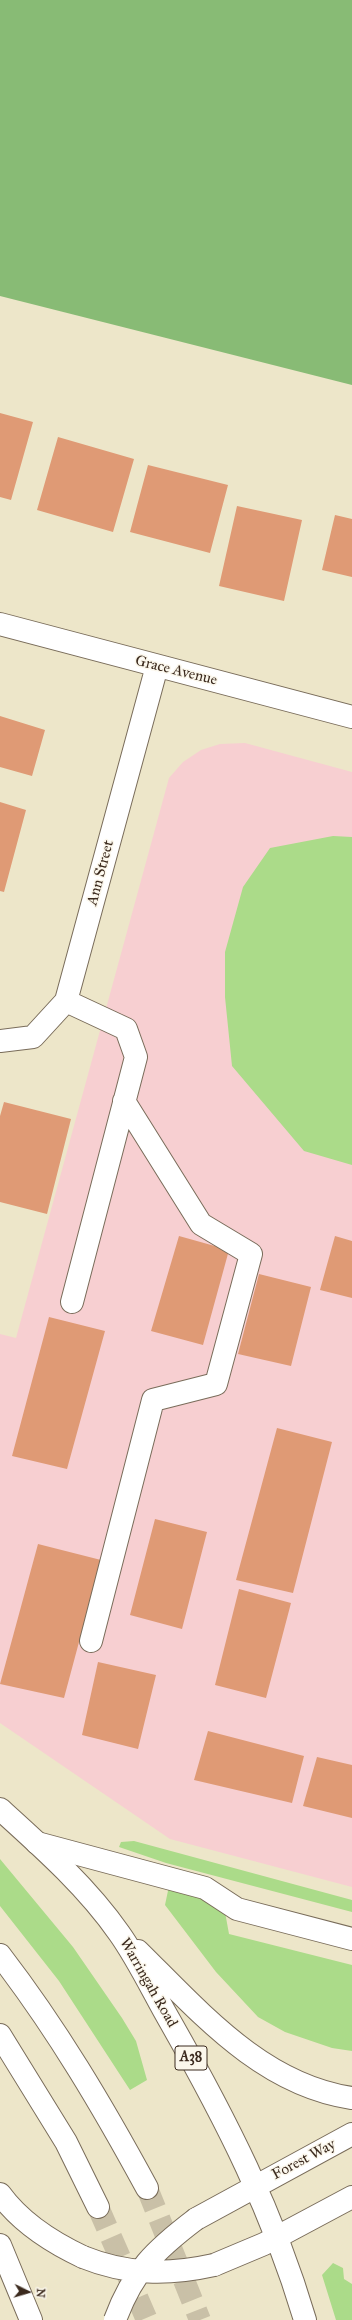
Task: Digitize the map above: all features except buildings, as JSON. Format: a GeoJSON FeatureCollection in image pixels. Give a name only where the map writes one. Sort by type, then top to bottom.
{"type":"FeatureCollection","features":[{"type":"Feature","properties":{"kind":"main road","name":"Grace Avenue"},"geometry":{"type":"LineString","coordinates":[[0,624],[352,717]]}},
{"type":"Feature","properties":{"kind":"main road","name":"Ann Street"},"geometry":{"type":"LineString","coordinates":[[0,1041],[32,1037],[66,1001],[157,666]]}},
{"type":"Feature","properties":{"kind":"main road"},"geometry":{"type":"LineString","coordinates":[[66,1001],[126,1029],[136,1058],[72,1302]]}},
{"type":"Feature","properties":{"kind":"main road"},"geometry":{"type":"LineString","coordinates":[[91,1641],[153,1400],[216,1384],[251,1254],[201,1224],[124,1101]]}},
{"type":"Feature","properties":{"kind":"main road","name":"Warringah Road"},"geometry":{"type":"LineString","coordinates":[[0,1809],[37,1843],[86,1894],[120,1934],[221,2115],[256,2186],[278,2236],[305,2320]]}},
{"type":"Feature","properties":{"kind":"main road"},"geometry":{"type":"LineString","coordinates":[[37,1843],[205,1888],[237,1909],[352,1939]]}},
{"type":"Feature","properties":{"kind":"main road"},"geometry":{"type":"LineString","coordinates":[[120,1934],[222,2033],[252,2057],[292,2081],[339,2097],[352,2098]]}},
{"type":"Feature","properties":{"kind":"main road"},"geometry":{"type":"LineString","coordinates":[[0,1955],[31,1995],[69,2052],[103,2107],[146,2188]]}},
{"type":"Feature","properties":{"kind":"main road"},"geometry":{"type":"LineString","coordinates":[[0,2035],[66,2142],[98,2207]]}},
{"type":"Feature","properties":{"kind":"main road","name":"Forest Way"},"geometry":{"type":"LineString","coordinates":[[256,2186],[352,2134]]}},
{"type":"Feature","properties":{"kind":"main road"},"geometry":{"type":"LineString","coordinates":[[115,2320],[138,2272],[162,2245],[196,2219],[256,2186]]}},
{"type":"Feature","properties":{"kind":"main road"},"geometry":{"type":"LineString","coordinates":[[0,2194],[32,2227],[55,2244],[83,2257],[113,2268],[138,2272],[171,2273],[214,2265],[240,2256],[352,2197]]}},
{"type":"Feature","properties":{"kind":"main road"},"geometry":{"type":"LineString","coordinates":[[0,2245],[31,2320]]}},
{"type":"Feature","properties":{"kind":"shaded area"},"geometry":{"type":"Polygon","coordinates":[[[245,743],[352,772],[352,1887],[170,1839],[0,1723],[0,1334],[16,1338],[169,778],[183,762],[201,750],[220,744],[245,743]]]}},
{"type":"Feature","properties":{"kind":"green space"},"geometry":{"type":"Polygon","coordinates":[[[0,0],[352,0],[352,385],[0,296],[0,0]]]}},
{"type":"Feature","properties":{"kind":"green space"},"geometry":{"type":"Polygon","coordinates":[[[333,836],[352,837],[352,1165],[304,1151],[232,1066],[225,997],[225,952],[243,887],[270,848],[333,836]]]}},
{"type":"Feature","properties":{"kind":"green space"},"geometry":{"type":"Polygon","coordinates":[[[134,1841],[352,1900],[352,1912],[166,1863],[119,1847],[121,1842],[134,1841]]]}},
{"type":"Feature","properties":{"kind":"green space"},"geometry":{"type":"Polygon","coordinates":[[[0,1859],[73,1947],[122,2018],[136,2041],[147,2080],[130,2090],[59,1981],[0,1906],[0,1859]]]}},
{"type":"Feature","properties":{"kind":"green space"},"geometry":{"type":"Polygon","coordinates":[[[169,1886],[215,1902],[225,1912],[229,1934],[352,1965],[352,2051],[332,2048],[285,2032],[258,2017],[216,1972],[165,1905],[169,1886]]]}},
{"type":"Feature","properties":{"kind":"green space"},"geometry":{"type":"Polygon","coordinates":[[[333,2263],[343,2268],[344,2279],[352,2284],[352,2320],[336,2320],[322,2275],[333,2263]]]}},
{"type":"Feature","properties":{"kind":"tunnel"},"geometry":{"type":"LineString","coordinates":[[147,2188],[200,2320]]}},
{"type":"Feature","properties":{"kind":"tunnel"},"geometry":{"type":"LineString","coordinates":[[98,2207],[147,2320]]}}]}
